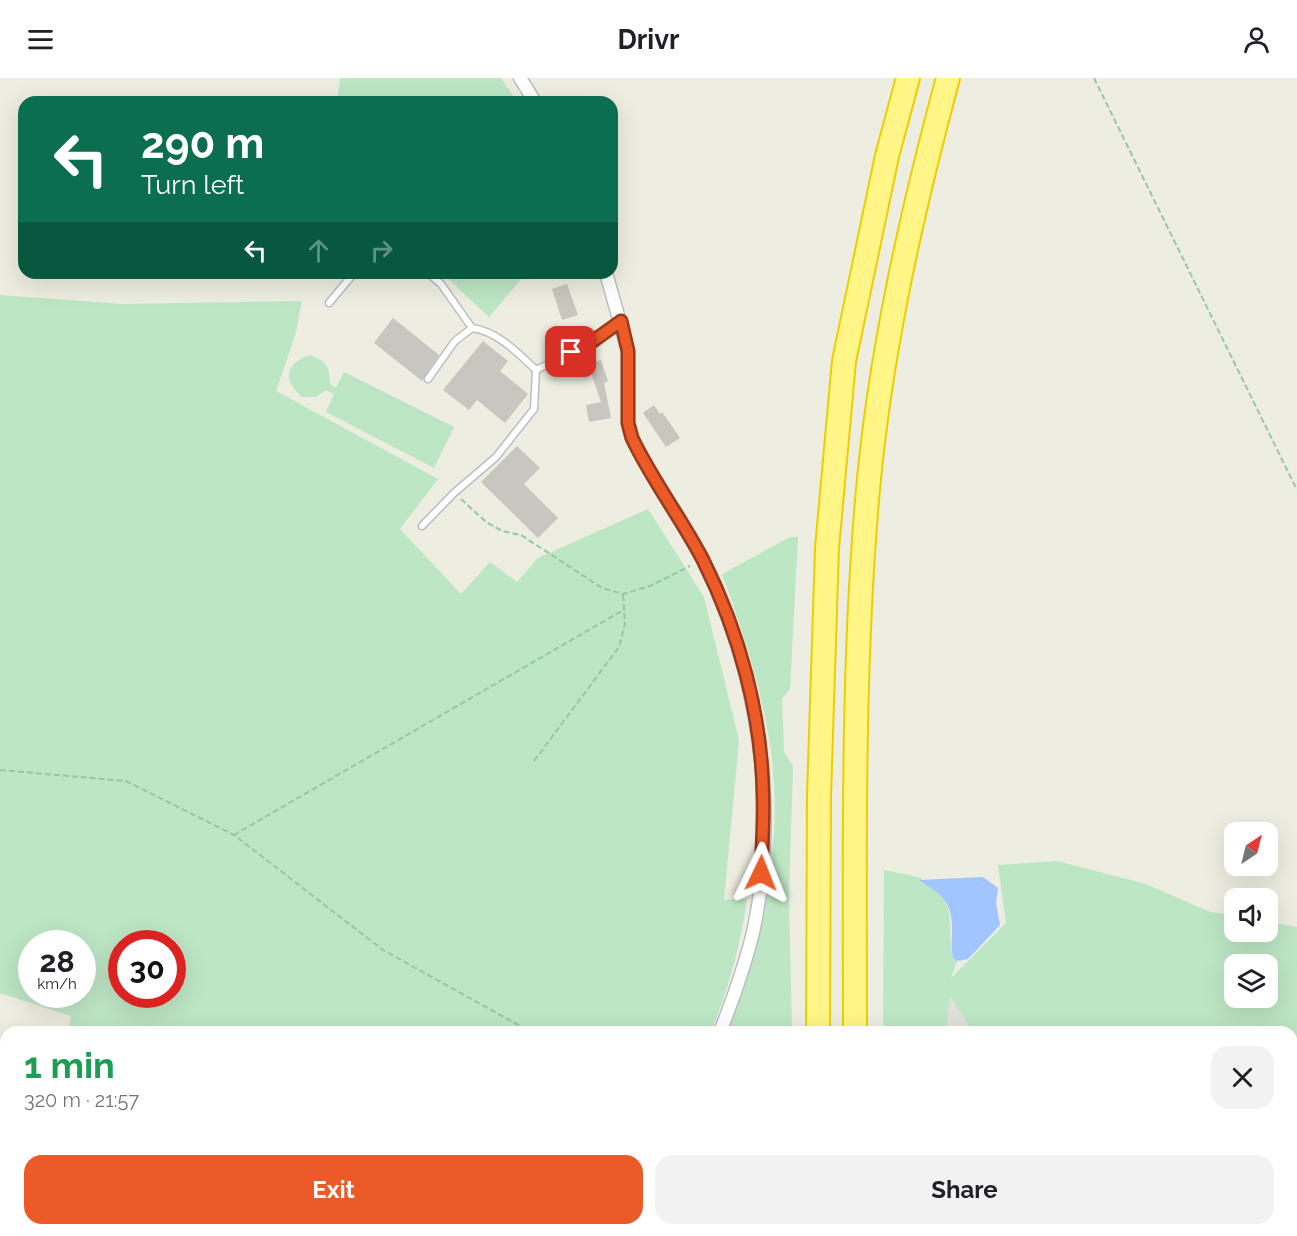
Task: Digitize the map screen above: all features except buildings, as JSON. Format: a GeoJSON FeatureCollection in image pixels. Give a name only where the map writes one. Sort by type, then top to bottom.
{"type":"FeatureCollection","features":[{"type":"Feature","properties":{"kind":"highway"},"geometry":{"type":"LineString","coordinates":[[818,1026],[819,796],[827,548],[844,361],[886,156],[908,78]]}},
{"type":"Feature","properties":{"kind":"highway"},"geometry":{"type":"LineString","coordinates":[[855,1026],[855,756],[859,609],[867,498],[885,362],[926,160],[948,78]]}},
{"type":"Feature","properties":{"kind":"street"},"geometry":{"type":"LineString","coordinates":[[520,78],[531,96]]}},
{"type":"Feature","properties":{"kind":"street"},"geometry":{"type":"LineString","coordinates":[[608,279],[628,351],[628,423],[632,438],[703,560],[732,628],[755,714],[764,795],[761,873],[754,928],[722,1026]]}},
{"type":"Feature","properties":{"kind":"lane"},"geometry":{"type":"LineString","coordinates":[[329,303],[349,279]]}},
{"type":"Feature","properties":{"kind":"lane"},"geometry":{"type":"LineString","coordinates":[[435,279],[472,328]]}},
{"type":"Feature","properties":{"kind":"lane"},"geometry":{"type":"LineString","coordinates":[[536,370],[589,344],[621,321]]}},
{"type":"Feature","properties":{"kind":"lane"},"geometry":{"type":"LineString","coordinates":[[422,526],[454,493],[496,457],[534,409],[536,370],[512,347],[482,329],[472,328],[455,340],[428,379]]}},
{"type":"Feature","properties":{"kind":"path"},"geometry":{"type":"LineString","coordinates":[[1094,78],[1297,490]]}},
{"type":"Feature","properties":{"kind":"path"},"geometry":{"type":"LineString","coordinates":[[454,493],[502,531],[521,535],[602,588],[623,594],[650,586],[703,560]]}},
{"type":"Feature","properties":{"kind":"path"},"geometry":{"type":"LineString","coordinates":[[534,761],[619,647],[625,624],[623,594]]}},
{"type":"Feature","properties":{"kind":"path"},"geometry":{"type":"LineString","coordinates":[[234,835],[625,609]]}},
{"type":"Feature","properties":{"kind":"path"},"geometry":{"type":"LineString","coordinates":[[0,770],[126,781],[234,835],[384,950],[520,1026]]}},
{"type":"Feature","properties":{"kind":"shaded area"},"geometry":{"type":"Polygon","coordinates":[[[950,995],[969,1026],[947,1026],[950,995]]]}},
{"type":"Feature","properties":{"kind":"green space"},"geometry":{"type":"Polygon","coordinates":[[[340,78],[501,78],[513,96],[338,96],[340,78]]]}},
{"type":"Feature","properties":{"kind":"green space"},"geometry":{"type":"Polygon","coordinates":[[[448,279],[521,279],[489,317],[448,279]]]}},
{"type":"Feature","properties":{"kind":"green space"},"geometry":{"type":"Polygon","coordinates":[[[0,295],[122,304],[302,301],[295,336],[276,391],[438,479],[400,529],[461,594],[490,562],[517,582],[538,558],[648,509],[704,597],[739,740],[724,900],[747,899],[733,967],[713,1026],[69,1026],[71,1016],[46,1008],[96,1008],[96,930],[18,930],[18,999],[0,993],[0,295]]]}},
{"type":"Feature","properties":{"kind":"green space"},"geometry":{"type":"Polygon","coordinates":[[[310,355],[326,365],[330,384],[336,388],[344,372],[454,427],[434,468],[326,412],[334,394],[326,390],[316,397],[302,397],[291,384],[289,373],[295,363],[310,355]]]}},
{"type":"Feature","properties":{"kind":"green space"},"geometry":{"type":"Polygon","coordinates":[[[790,537],[798,537],[790,689],[782,699],[784,752],[793,766],[789,895],[792,1026],[730,1026],[760,927],[772,855],[775,818],[770,745],[762,701],[744,637],[722,574],[790,537]]]}},
{"type":"Feature","properties":{"kind":"green space"},"geometry":{"type":"Polygon","coordinates":[[[1057,861],[1146,884],[1210,912],[1224,914],[1224,942],[1278,942],[1278,924],[1297,927],[1297,1026],[969,1026],[950,996],[947,1026],[883,1026],[884,870],[922,878],[920,882],[933,888],[947,904],[953,958],[957,961],[951,978],[1006,923],[998,865],[1057,861]]]}},
{"type":"Feature","properties":{"kind":"water"},"geometry":{"type":"Polygon","coordinates":[[[983,877],[998,888],[996,903],[1000,925],[968,959],[957,961],[953,958],[951,918],[947,904],[939,894],[919,880],[983,877]]]}},
{"type":"Feature","properties":{"kind":"route"},"geometry":{"type":"LineString","coordinates":[[571,352],[589,344],[621,321],[628,351],[630,393],[628,423],[632,438],[703,560],[732,628],[745,671],[755,714],[764,795],[761,873]]}}]}
